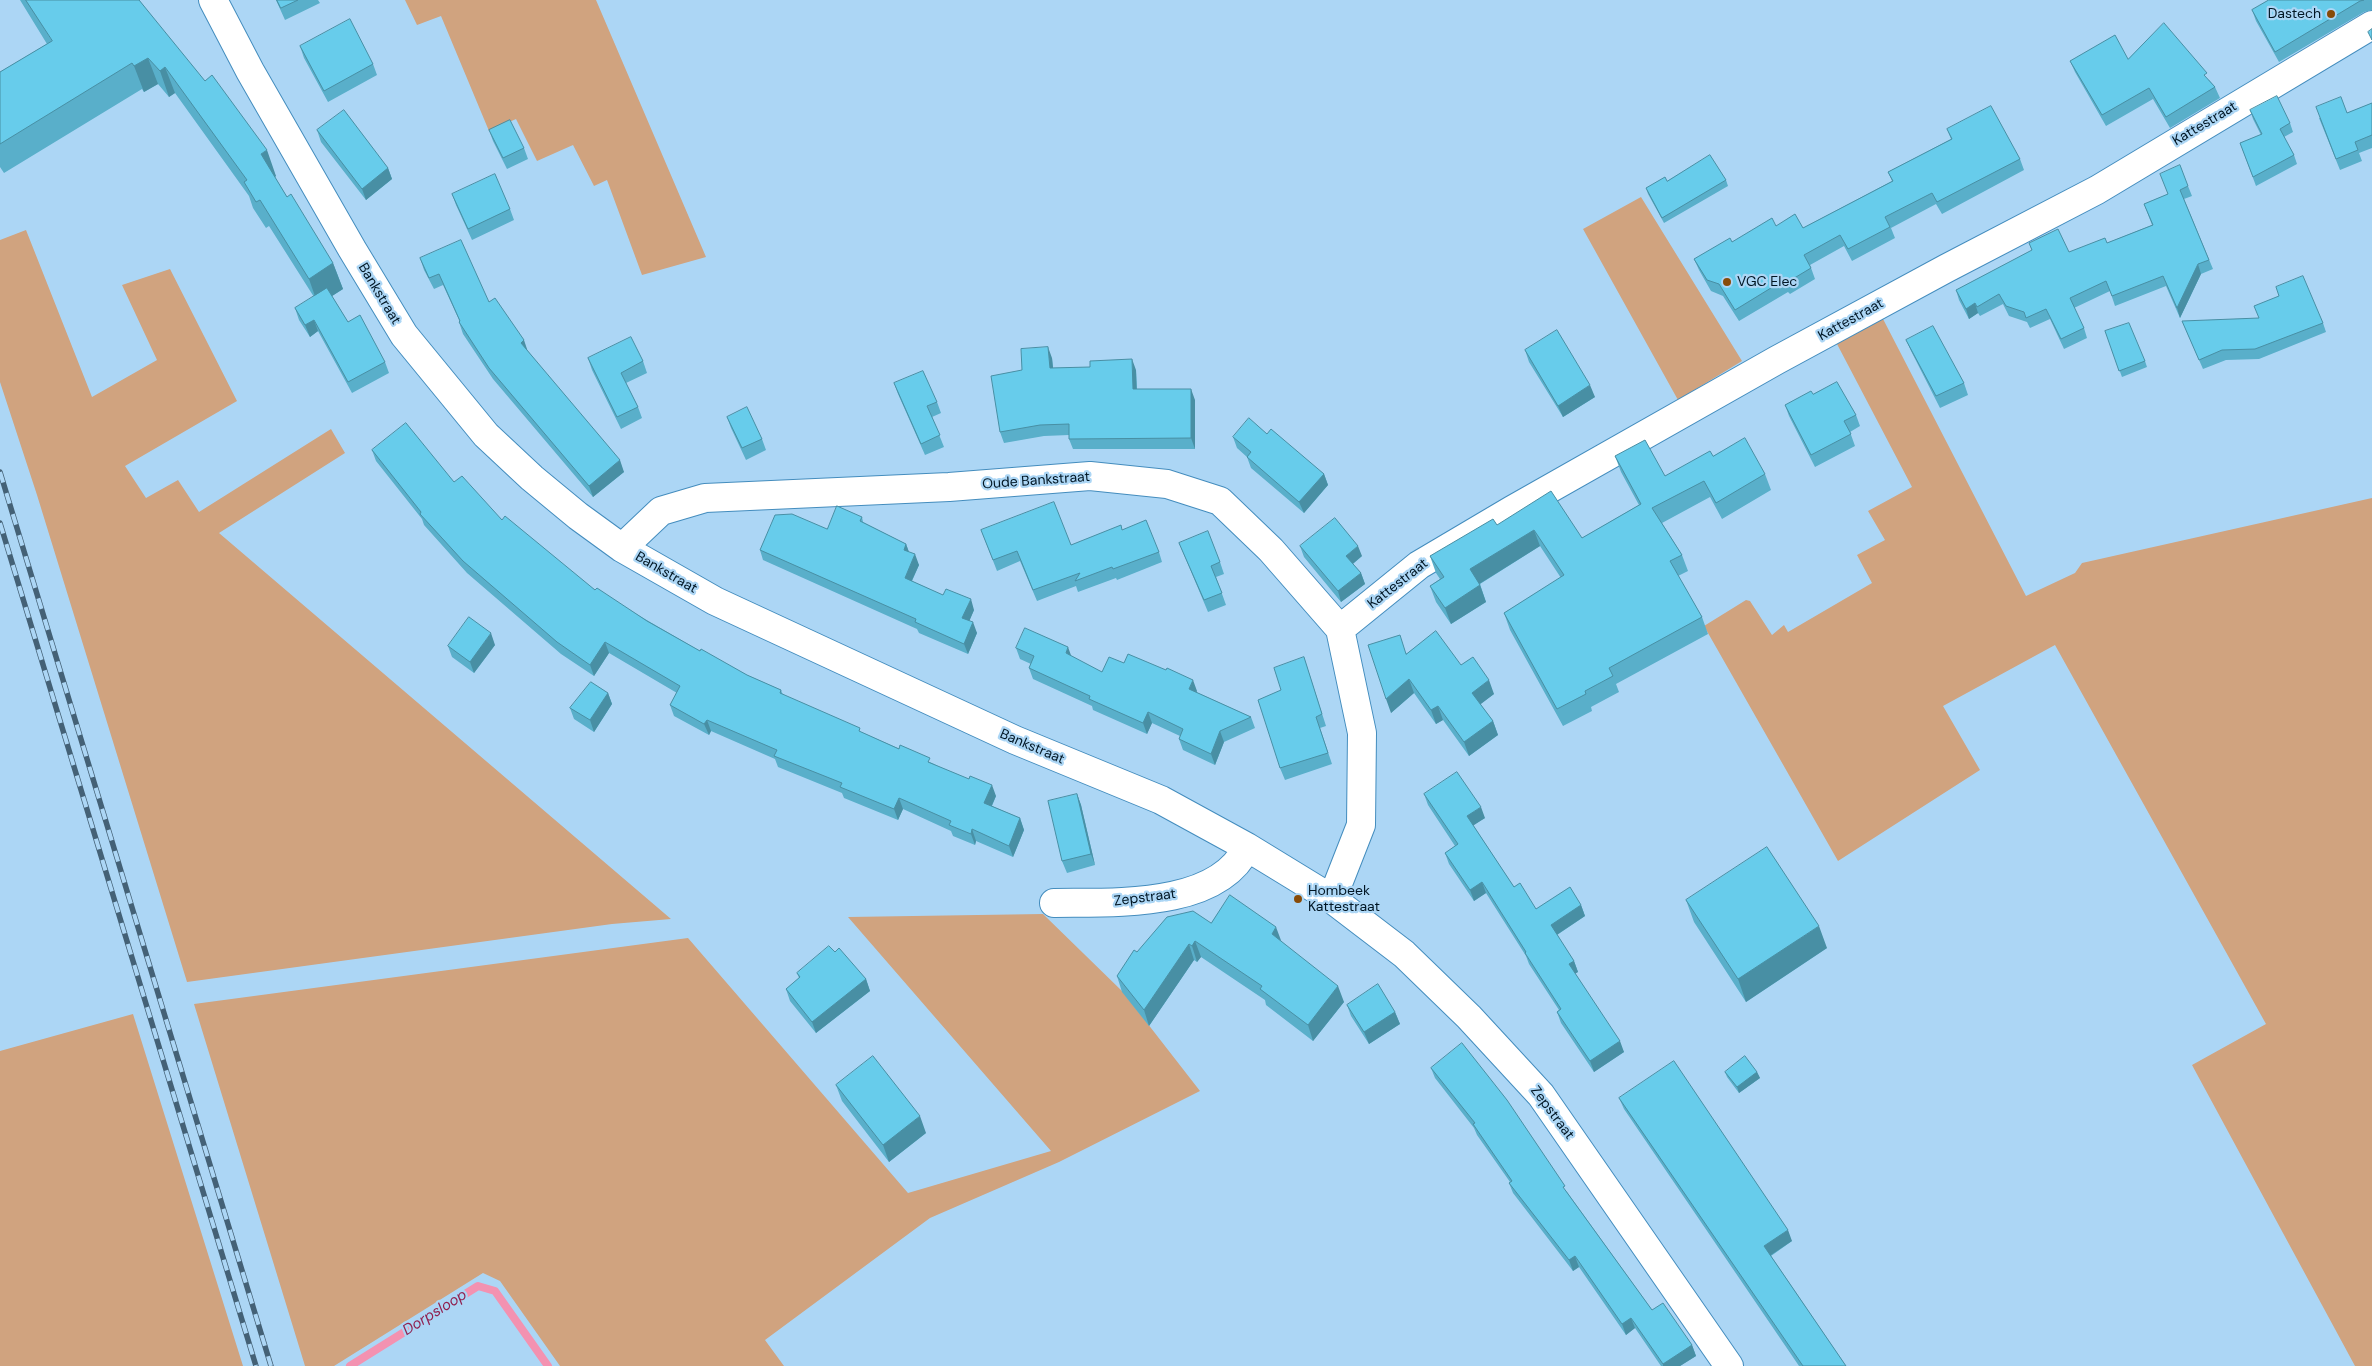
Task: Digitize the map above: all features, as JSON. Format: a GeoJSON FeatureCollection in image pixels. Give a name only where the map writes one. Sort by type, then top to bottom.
{"type":"FeatureCollection","features":[{"type":"Feature","properties":{"kind":"street","name":"Bankstraat"},"geometry":{"type":"LineString","coordinates":[[213,0],[250,72],[404,335],[486,435],[532,478],[578,516],[622,548],[715,602],[1014,740],[1161,800],[1247,847],[1332,899]]}},
{"type":"Feature","properties":{"kind":"street","name":"Kattestraat"},"geometry":{"type":"LineString","coordinates":[[1340,629],[1419,565],[1512,510],[1777,360],[2097,190],[2372,25]]}},
{"type":"Feature","properties":{"kind":"street","name":"Oude Bankstraat"},"geometry":{"type":"LineString","coordinates":[[622,548],[661,511],[705,498],[948,487],[1090,476],[1167,484],[1220,501],[1271,550],[1340,629],[1362,733],[1361,825],[1332,899]]}},
{"type":"Feature","properties":{"kind":"street","name":"Zepstraat"},"geometry":{"type":"LineString","coordinates":[[1054,903],[1149,900],[1175,895],[1217,880],[1235,867],[1247,847]]}},
{"type":"Feature","properties":{"kind":"street","name":"Zepstraat"},"geometry":{"type":"LineString","coordinates":[[1332,899],[1404,954],[1469,1017],[1541,1095],[1729,1366]]}},
{"type":"Feature","properties":{"kind":"shaded area"},"geometry":{"type":"Polygon","coordinates":[[[405,0],[596,0],[706,257],[642,275],[607,180],[594,186],[573,145],[537,161],[516,119],[489,131],[441,16],[417,25],[405,0]]]}},
{"type":"Feature","properties":{"kind":"shaded area"},"geometry":{"type":"Polygon","coordinates":[[[1641,197],[1742,361],[1678,400],[1583,229],[1641,197]]]}},
{"type":"Feature","properties":{"kind":"shaded area"},"geometry":{"type":"Polygon","coordinates":[[[26,230],[92,397],[157,360],[122,285],[170,269],[237,401],[125,466],[146,498],[178,480],[199,512],[331,429],[345,453],[219,533],[671,919],[612,924],[187,982],[37,495],[0,382],[0,240],[26,230]]]}},
{"type":"Feature","properties":{"kind":"shaded area"},"geometry":{"type":"Polygon","coordinates":[[[1882,317],[2026,596],[2075,573],[2082,563],[2372,498],[2372,1366],[2355,1366],[2192,1065],[2266,1024],[2055,645],[1943,706],[1980,770],[1838,861],[1704,626],[1746,600],[1750,601],[1772,635],[1784,625],[1788,632],[1872,583],[1857,555],[1885,540],[1868,511],[1912,487],[1837,344],[1882,317]]]}},
{"type":"Feature","properties":{"kind":"shaded area"},"geometry":{"type":"Polygon","coordinates":[[[1043,914],[1123,992],[1200,1091],[1059,1162],[930,1218],[765,1340],[784,1366],[560,1366],[500,1281],[483,1273],[334,1366],[305,1366],[194,1004],[688,938],[908,1193],[1051,1151],[848,917],[1043,914]]]}},
{"type":"Feature","properties":{"kind":"shaded area"},"geometry":{"type":"Polygon","coordinates":[[[133,1014],[243,1366],[0,1366],[0,1051],[133,1014]]]}},
{"type":"Feature","properties":{"kind":"building"},"geometry":{"type":"Polygon","coordinates":[[[26,0],[139,0],[205,81],[212,75],[267,150],[261,154],[287,197],[291,194],[333,263],[309,279],[260,200],[256,202],[244,182],[247,180],[165,67],[160,71],[148,58],[134,66],[132,63],[0,144],[0,72],[52,41],[26,0]]]}},
{"type":"Feature","properties":{"kind":"building"},"geometry":{"type":"Polygon","coordinates":[[[277,0],[298,0],[281,8],[277,0]]]}},
{"type":"Feature","properties":{"kind":"building"},"geometry":{"type":"Polygon","coordinates":[[[2269,0],[2364,0],[2275,52],[2252,10],[2269,0]]]}},
{"type":"Feature","properties":{"kind":"building"},"geometry":{"type":"Polygon","coordinates":[[[350,19],[373,64],[324,91],[300,46],[350,19]]]}},
{"type":"Feature","properties":{"kind":"building"},"geometry":{"type":"Polygon","coordinates":[[[2164,23],[2207,73],[2204,75],[2215,87],[2166,117],[2149,88],[2102,115],[2070,61],[2115,35],[2128,59],[2164,23]]]}},
{"type":"Feature","properties":{"kind":"building"},"geometry":{"type":"Polygon","coordinates":[[[2372,29],[2372,40],[2368,32],[2372,29]]]}},
{"type":"Feature","properties":{"kind":"building"},"geometry":{"type":"Polygon","coordinates":[[[2277,96],[2290,123],[2280,129],[2294,155],[2253,177],[2240,143],[2262,134],[2250,110],[2277,96]]]}},
{"type":"Feature","properties":{"kind":"building"},"geometry":{"type":"Polygon","coordinates":[[[2341,97],[2347,113],[2372,103],[2372,135],[2355,142],[2358,150],[2336,159],[2316,107],[2341,97]]]}},
{"type":"Feature","properties":{"kind":"building"},"geometry":{"type":"Polygon","coordinates":[[[1991,106],[2020,159],[1937,202],[1932,193],[1885,217],[1890,227],[1848,249],[1840,235],[1804,255],[1811,268],[1786,283],[1784,280],[1735,310],[1719,284],[1707,280],[1694,259],[1730,238],[1732,242],[1772,218],[1776,226],[1795,214],[1803,228],[1893,181],[1888,172],[1952,139],[1947,129],[1991,106]]]}},
{"type":"Feature","properties":{"kind":"building"},"geometry":{"type":"Polygon","coordinates":[[[344,110],[388,168],[362,189],[317,130],[344,110]]]}},
{"type":"Feature","properties":{"kind":"building"},"geometry":{"type":"Polygon","coordinates":[[[510,120],[524,148],[503,158],[489,130],[510,120]]]}},
{"type":"Feature","properties":{"kind":"building"},"geometry":{"type":"Polygon","coordinates":[[[1710,155],[1726,180],[1662,218],[1646,188],[1665,177],[1667,181],[1710,155]]]}},
{"type":"Feature","properties":{"kind":"building"},"geometry":{"type":"Polygon","coordinates":[[[2180,165],[2188,186],[2180,190],[2209,260],[2198,264],[2177,308],[2163,276],[2112,296],[2106,281],[2070,298],[2084,328],[2061,339],[2046,309],[2026,318],[2024,312],[2006,306],[1999,294],[1977,307],[1975,303],[1966,309],[1956,290],[2032,250],[2029,243],[2058,229],[2069,252],[2105,238],[2107,243],[2153,225],[2144,204],[2168,194],[2160,174],[2180,165]]]}},
{"type":"Feature","properties":{"kind":"building"},"geometry":{"type":"Polygon","coordinates":[[[495,174],[510,209],[468,229],[452,194],[495,174]]]}},
{"type":"Feature","properties":{"kind":"building"},"geometry":{"type":"Polygon","coordinates":[[[461,240],[489,302],[495,298],[524,340],[521,343],[620,460],[589,486],[489,368],[459,322],[439,274],[429,278],[420,258],[461,240]]]}},
{"type":"Feature","properties":{"kind":"building"},"geometry":{"type":"Polygon","coordinates":[[[2303,276],[2323,323],[2255,349],[2222,350],[2199,360],[2182,321],[2259,318],[2254,306],[2279,296],[2276,287],[2303,276]]]}},
{"type":"Feature","properties":{"kind":"building"},"geometry":{"type":"Polygon","coordinates":[[[327,288],[348,322],[360,315],[385,362],[348,382],[314,320],[305,325],[295,308],[327,288]]]}},
{"type":"Feature","properties":{"kind":"building"},"geometry":{"type":"Polygon","coordinates":[[[2129,323],[2145,361],[2119,371],[2105,331],[2129,323]]]}},
{"type":"Feature","properties":{"kind":"building"},"geometry":{"type":"Polygon","coordinates":[[[1933,326],[1964,383],[1936,396],[1906,340],[1933,326]]]}},
{"type":"Feature","properties":{"kind":"building"},"geometry":{"type":"Polygon","coordinates":[[[1557,330],[1590,385],[1558,406],[1525,350],[1557,330]]]}},
{"type":"Feature","properties":{"kind":"building"},"geometry":{"type":"Polygon","coordinates":[[[631,337],[643,361],[621,373],[638,407],[617,417],[588,358],[631,337]]]}},
{"type":"Feature","properties":{"kind":"building"},"geometry":{"type":"Polygon","coordinates":[[[1048,347],[1050,368],[1090,367],[1090,361],[1132,359],[1133,389],[1191,389],[1191,438],[1069,439],[1069,424],[1040,425],[1000,432],[991,376],[1022,370],[1021,349],[1048,347]]]}},
{"type":"Feature","properties":{"kind":"building"},"geometry":{"type":"Polygon","coordinates":[[[923,371],[937,402],[927,406],[940,435],[921,444],[894,383],[923,371]]]}},
{"type":"Feature","properties":{"kind":"building"},"geometry":{"type":"Polygon","coordinates":[[[1837,382],[1856,415],[1844,421],[1851,434],[1811,455],[1785,405],[1811,391],[1813,394],[1837,382]]]}},
{"type":"Feature","properties":{"kind":"building"},"geometry":{"type":"Polygon","coordinates":[[[747,407],[762,439],[742,448],[727,417],[747,407]]]}},
{"type":"Feature","properties":{"kind":"building"},"geometry":{"type":"Polygon","coordinates":[[[1249,418],[1267,434],[1271,429],[1324,474],[1299,502],[1247,457],[1251,452],[1233,437],[1249,418]]]}},
{"type":"Feature","properties":{"kind":"building"},"geometry":{"type":"Polygon","coordinates":[[[406,423],[454,482],[462,476],[502,520],[505,516],[595,590],[597,588],[647,621],[700,651],[701,649],[747,675],[781,690],[780,693],[860,728],[859,731],[899,749],[900,745],[930,758],[928,762],[969,779],[970,776],[992,785],[984,803],[1020,818],[1009,846],[972,829],[971,834],[949,825],[951,821],[899,798],[894,809],[840,787],[842,783],[774,756],[777,750],[707,720],[704,724],[670,705],[680,686],[605,642],[590,665],[557,642],[463,561],[420,514],[421,512],[372,450],[406,423]]]}},
{"type":"Feature","properties":{"kind":"building"},"geometry":{"type":"Polygon","coordinates":[[[1745,438],[1765,474],[1716,503],[1704,481],[1652,508],[1682,555],[1670,561],[1702,617],[1609,668],[1613,676],[1585,691],[1586,694],[1557,709],[1504,613],[1564,575],[1534,530],[1470,569],[1480,585],[1445,608],[1430,586],[1444,577],[1430,556],[1493,519],[1497,525],[1551,491],[1582,538],[1641,504],[1615,456],[1645,440],[1665,476],[1710,451],[1713,456],[1745,438]]]}},
{"type":"Feature","properties":{"kind":"building"},"geometry":{"type":"Polygon","coordinates":[[[1054,502],[1071,545],[1121,525],[1122,530],[1146,520],[1159,552],[1075,581],[1080,573],[1033,590],[1017,551],[993,560],[981,530],[1054,502]]]}},
{"type":"Feature","properties":{"kind":"building"},"geometry":{"type":"Polygon","coordinates":[[[837,506],[862,517],[860,521],[906,544],[904,550],[915,554],[905,578],[943,595],[946,589],[971,599],[962,618],[973,622],[964,644],[915,622],[916,619],[760,550],[775,515],[792,514],[827,529],[837,506]]]}},
{"type":"Feature","properties":{"kind":"building"},"geometry":{"type":"Polygon","coordinates":[[[1335,518],[1358,546],[1346,556],[1361,573],[1338,591],[1300,546],[1335,518]]]}},
{"type":"Feature","properties":{"kind":"building"},"geometry":{"type":"Polygon","coordinates":[[[1208,531],[1220,562],[1211,566],[1222,593],[1204,600],[1179,543],[1208,531]]]}},
{"type":"Feature","properties":{"kind":"building"},"geometry":{"type":"Polygon","coordinates":[[[469,617],[491,633],[470,662],[448,646],[469,617]]]}},
{"type":"Feature","properties":{"kind":"building"},"geometry":{"type":"Polygon","coordinates":[[[1025,628],[1068,647],[1066,653],[1102,672],[1109,657],[1124,663],[1128,654],[1166,670],[1167,668],[1193,680],[1189,689],[1251,717],[1220,731],[1211,754],[1179,739],[1183,729],[1148,712],[1143,723],[1089,699],[1090,696],[1029,668],[1034,656],[1016,648],[1025,628]]]}},
{"type":"Feature","properties":{"kind":"building"},"geometry":{"type":"Polygon","coordinates":[[[1436,631],[1461,665],[1473,657],[1489,680],[1472,693],[1493,721],[1464,742],[1438,706],[1431,710],[1409,679],[1386,699],[1368,645],[1400,635],[1406,654],[1436,631]]]}},
{"type":"Feature","properties":{"kind":"building"},"geometry":{"type":"Polygon","coordinates":[[[1304,657],[1322,714],[1316,717],[1328,753],[1280,768],[1258,700],[1281,690],[1274,668],[1304,657]]]}},
{"type":"Feature","properties":{"kind":"building"},"geometry":{"type":"Polygon","coordinates":[[[591,682],[608,693],[590,720],[570,708],[591,682]]]}},
{"type":"Feature","properties":{"kind":"building"},"geometry":{"type":"Polygon","coordinates":[[[1457,772],[1481,807],[1467,816],[1514,887],[1520,883],[1536,909],[1570,887],[1581,905],[1551,925],[1574,961],[1569,964],[1620,1041],[1590,1061],[1557,1012],[1561,1009],[1482,882],[1470,890],[1445,853],[1458,844],[1424,794],[1457,772]]]}},
{"type":"Feature","properties":{"kind":"building"},"geometry":{"type":"Polygon","coordinates":[[[1077,794],[1091,854],[1062,861],[1048,801],[1077,794]]]}},
{"type":"Feature","properties":{"kind":"building"},"geometry":{"type":"Polygon","coordinates":[[[1767,847],[1819,926],[1738,979],[1686,900],[1767,847]]]}},
{"type":"Feature","properties":{"kind":"building"},"geometry":{"type":"Polygon","coordinates":[[[1230,895],[1276,927],[1272,934],[1338,986],[1308,1025],[1260,989],[1262,986],[1195,941],[1192,946],[1189,944],[1144,1010],[1117,976],[1134,950],[1137,952],[1167,917],[1193,911],[1211,923],[1230,895]]]}},
{"type":"Feature","properties":{"kind":"building"},"geometry":{"type":"Polygon","coordinates":[[[829,946],[835,952],[839,948],[866,979],[812,1022],[786,989],[800,977],[797,973],[829,946]]]}},
{"type":"Feature","properties":{"kind":"building"},"geometry":{"type":"Polygon","coordinates":[[[1378,984],[1395,1012],[1364,1032],[1347,1005],[1378,984]]]}},
{"type":"Feature","properties":{"kind":"building"},"geometry":{"type":"Polygon","coordinates":[[[1462,1043],[1507,1100],[1565,1186],[1563,1187],[1652,1310],[1663,1303],[1692,1345],[1663,1364],[1631,1318],[1622,1324],[1575,1256],[1569,1260],[1509,1183],[1512,1181],[1473,1124],[1475,1123],[1431,1068],[1462,1043]]]}},
{"type":"Feature","properties":{"kind":"building"},"geometry":{"type":"Polygon","coordinates":[[[873,1056],[920,1116],[883,1145],[836,1085],[873,1056]]]}},
{"type":"Feature","properties":{"kind":"building"},"geometry":{"type":"Polygon","coordinates":[[[1745,1056],[1757,1072],[1737,1087],[1725,1072],[1745,1056]]]}},
{"type":"Feature","properties":{"kind":"building"},"geometry":{"type":"Polygon","coordinates":[[[1674,1061],[1788,1230],[1764,1246],[1846,1366],[1803,1366],[1619,1098],[1674,1061]]]}},
{"type":"Feature","properties":{"kind":"waterway","name":"Dorpsloop"},"geometry":{"type":"LineString","coordinates":[[350,1366],[478,1286],[495,1291],[548,1366]]}},
{"type":"Feature","properties":{"kind":"railway"},"geometry":{"type":"LineString","coordinates":[[0,472],[271,1366]]}},
{"type":"Feature","properties":{"kind":"railway"},"geometry":{"type":"LineString","coordinates":[[0,523],[256,1366]]}},
{"type":"Feature","properties":{"kind":"place","name":"Dastech"},"geometry":{"type":"Point","coordinates":[2331,14]}},
{"type":"Feature","properties":{"kind":"place","name":"VGC Elec"},"geometry":{"type":"Point","coordinates":[1727,282]}},
{"type":"Feature","properties":{"kind":"place","name":"Hombeek Kattestraat"},"geometry":{"type":"Point","coordinates":[1298,899]}}]}
